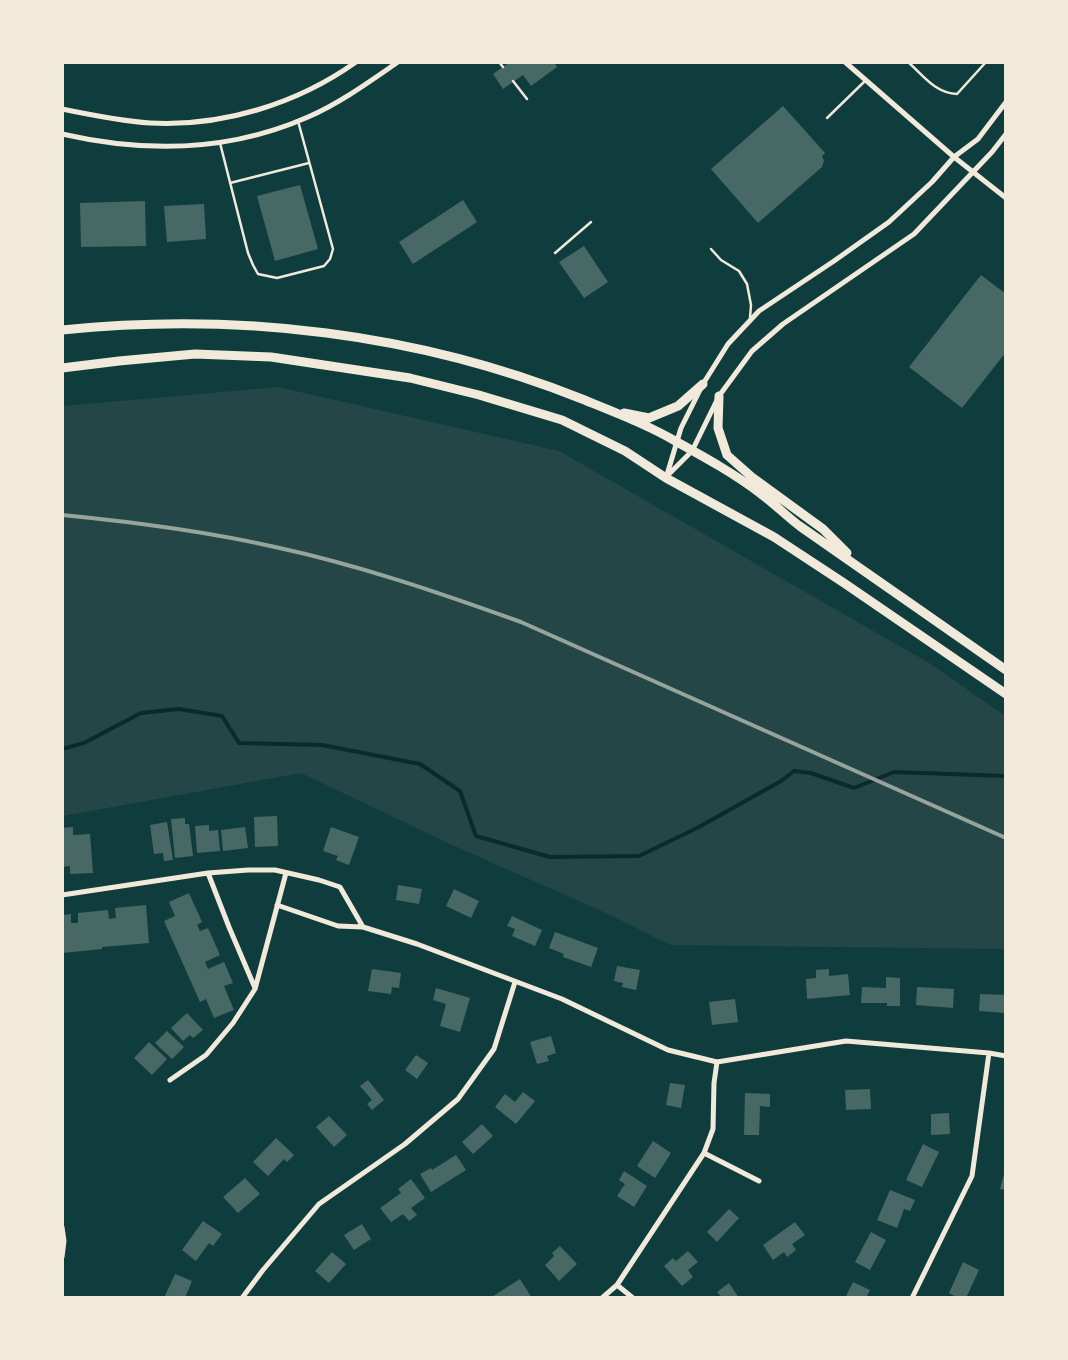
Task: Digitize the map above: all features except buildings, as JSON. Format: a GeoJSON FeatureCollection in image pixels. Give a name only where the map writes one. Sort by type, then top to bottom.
{"type":"FeatureCollection","features":[{"type":"Feature","properties":{"kind":"main road"},"geometry":{"type":"LineString","coordinates":[[62,330],[139,324],[200,323],[288,328],[354,336],[418,348],[482,365],[566,392],[676,441],[726,470],[754,489],[799,526],[1006,670]]}},
{"type":"Feature","properties":{"kind":"main road"},"geometry":{"type":"LineString","coordinates":[[62,368],[195,354],[271,357],[410,378],[479,395],[562,420],[625,451],[666,478],[774,537],[844,582],[1006,694]]}},
{"type":"Feature","properties":{"kind":"main road"},"geometry":{"type":"LineString","coordinates":[[605,408],[648,418],[678,406],[703,384]]}},
{"type":"Feature","properties":{"kind":"main road"},"geometry":{"type":"LineString","coordinates":[[720,396],[718,428],[728,456],[752,478],[823,529],[863,569]]}},
{"type":"Feature","properties":{"kind":"street"},"geometry":{"type":"LineString","coordinates":[[62,109],[129,121],[160,123],[198,121],[242,113],[285,100],[328,80],[356,62]]}},
{"type":"Feature","properties":{"kind":"street"},"geometry":{"type":"LineString","coordinates":[[62,134],[98,142],[144,146],[188,146],[239,139],[298,121],[350,95],[398,62]]}},
{"type":"Feature","properties":{"kind":"street"},"geometry":{"type":"LineString","coordinates":[[845,62],[954,157],[1006,198]]}},
{"type":"Feature","properties":{"kind":"street"},"geometry":{"type":"LineString","coordinates":[[666,478],[676,441],[703,384],[728,344],[759,311],[889,222],[932,182],[954,157],[978,138],[1006,102]]}},
{"type":"Feature","properties":{"kind":"street"},"geometry":{"type":"LineString","coordinates":[[666,478],[692,451],[720,396],[752,351],[783,324],[914,234],[973,173],[1006,134]]}},
{"type":"Feature","properties":{"kind":"street"},"geometry":{"type":"LineString","coordinates":[[62,895],[208,873],[275,870],[340,887],[363,927]]}},
{"type":"Feature","properties":{"kind":"street"},"geometry":{"type":"LineString","coordinates":[[208,873],[255,988]]}},
{"type":"Feature","properties":{"kind":"street"},"geometry":{"type":"LineString","coordinates":[[170,1080],[206,1055],[233,1023],[255,988],[286,873]]}},
{"type":"Feature","properties":{"kind":"street"},"geometry":{"type":"LineString","coordinates":[[277,906],[338,926],[363,927],[417,944],[562,999],[668,1050],[717,1062],[846,1041],[1006,1056]]}},
{"type":"Feature","properties":{"kind":"street"},"geometry":{"type":"LineString","coordinates":[[242,1298],[319,1204],[405,1144],[458,1099],[494,1049],[515,982]]}},
{"type":"Feature","properties":{"kind":"street"},"geometry":{"type":"LineString","coordinates":[[912,1298],[972,1176],[989,1053]]}},
{"type":"Feature","properties":{"kind":"street"},"geometry":{"type":"LineString","coordinates":[[602,1298],[617,1285],[704,1153],[713,1129],[714,1083],[717,1062]]}},
{"type":"Feature","properties":{"kind":"street"},"geometry":{"type":"LineString","coordinates":[[704,1153],[759,1181]]}},
{"type":"Feature","properties":{"kind":"street"},"geometry":{"type":"LineString","coordinates":[[62,1227],[64,1241],[62,1257]]}},
{"type":"Feature","properties":{"kind":"street"},"geometry":{"type":"LineString","coordinates":[[617,1285],[633,1298]]}},
{"type":"Feature","properties":{"kind":"lane"},"geometry":{"type":"LineString","coordinates":[[500,62],[503,67]]}},
{"type":"Feature","properties":{"kind":"lane"},"geometry":{"type":"LineString","coordinates":[[908,62],[936,89],[946,93],[957,94],[986,62]]}},
{"type":"Feature","properties":{"kind":"lane"},"geometry":{"type":"LineString","coordinates":[[513,81],[527,99]]}},
{"type":"Feature","properties":{"kind":"lane"},"geometry":{"type":"LineString","coordinates":[[827,118],[865,81]]}},
{"type":"Feature","properties":{"kind":"lane"},"geometry":{"type":"LineString","coordinates":[[220,142],[253,265],[258,274],[277,278],[324,266],[330,259],[333,249],[298,121]]}},
{"type":"Feature","properties":{"kind":"lane"},"geometry":{"type":"LineString","coordinates":[[230,183],[309,163]]}},
{"type":"Feature","properties":{"kind":"lane"},"geometry":{"type":"LineString","coordinates":[[556,254],[591,222]]}},
{"type":"Feature","properties":{"kind":"lane"},"geometry":{"type":"LineString","coordinates":[[711,249],[721,260],[739,271],[747,284],[750,296],[750,320]]}},
{"type":"Feature","properties":{"kind":"shaded area"},"geometry":{"type":"Polygon","coordinates":[[[278,387],[559,451],[931,664],[1005,716],[1005,949],[671,945],[606,913],[450,844],[301,773],[63,816],[63,406],[278,387]]]}},
{"type":"Feature","properties":{"kind":"waterway"},"geometry":{"type":"LineString","coordinates":[[62,749],[84,743],[141,713],[179,709],[222,716],[239,743],[322,745],[420,764],[460,791],[476,836],[550,857],[639,856],[699,827],[781,781],[794,771],[811,773],[854,788],[894,772],[1006,776]]}},
{"type":"Feature","properties":{"kind":"railway"},"geometry":{"type":"LineString","coordinates":[[62,515],[169,528],[249,541],[337,562],[399,580],[521,622],[1006,838]]}}]}
